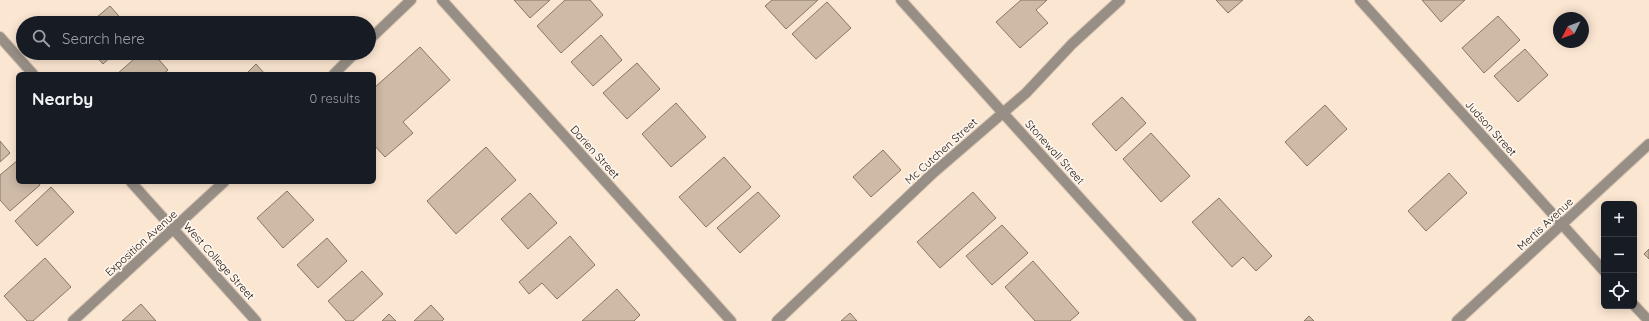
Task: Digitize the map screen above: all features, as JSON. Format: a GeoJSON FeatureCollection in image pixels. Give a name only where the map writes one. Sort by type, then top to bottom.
{"type":"FeatureCollection","features":[{"type":"Feature","properties":{"kind":"street"},"geometry":{"type":"LineString","coordinates":[[376,33],[411,0]]}},
{"type":"Feature","properties":{"kind":"street","name":"Darien Street"},"geometry":{"type":"LineString","coordinates":[[442,0],[731,321]]}},
{"type":"Feature","properties":{"kind":"street","name":"Stonewall Street"},"geometry":{"type":"LineString","coordinates":[[901,0],[1191,321]]}},
{"type":"Feature","properties":{"kind":"street","name":"Mc Cutchen Street"},"geometry":{"type":"LineString","coordinates":[[777,321],[932,174],[1026,93],[1072,44],[1120,0]]}},
{"type":"Feature","properties":{"kind":"street","name":"Judson Street"},"geometry":{"type":"LineString","coordinates":[[1360,0],[1601,268]]}},
{"type":"Feature","properties":{"kind":"street"},"geometry":{"type":"LineString","coordinates":[[0,37],[16,55]]}},
{"type":"Feature","properties":{"kind":"street"},"geometry":{"type":"LineString","coordinates":[[21,60],[31,72]]}},
{"type":"Feature","properties":{"kind":"street"},"geometry":{"type":"LineString","coordinates":[[336,72],[348,60]]}},
{"type":"Feature","properties":{"kind":"street","name":"Mertis Avenue"},"geometry":{"type":"LineString","coordinates":[[1457,321],[1649,144]]}},
{"type":"Feature","properties":{"kind":"street","name":"West College Street"},"geometry":{"type":"LineString","coordinates":[[133,184],[256,321]]}},
{"type":"Feature","properties":{"kind":"street","name":"Exposition Avenue"},"geometry":{"type":"LineString","coordinates":[[73,321],[222,184]]}},
{"type":"Feature","properties":{"kind":"street"},"geometry":{"type":"LineString","coordinates":[[1637,308],[1649,321]]}},
{"type":"Feature","properties":{"kind":"building"},"geometry":{"type":"Polygon","coordinates":[[[514,0],[550,0],[530,18],[514,0]]]}},
{"type":"Feature","properties":{"kind":"building"},"geometry":{"type":"Polygon","coordinates":[[[565,0],[590,0],[603,15],[561,53],[537,26],[565,0]]]}},
{"type":"Feature","properties":{"kind":"building"},"geometry":{"type":"Polygon","coordinates":[[[772,0],[818,0],[786,29],[765,6],[772,0]]]}},
{"type":"Feature","properties":{"kind":"building"},"geometry":{"type":"Polygon","coordinates":[[[1021,0],[1047,0],[1036,10],[1048,23],[1020,48],[996,22],[1021,0]]]}},
{"type":"Feature","properties":{"kind":"building"},"geometry":{"type":"Polygon","coordinates":[[[1216,0],[1243,0],[1228,13],[1216,0]]]}},
{"type":"Feature","properties":{"kind":"building"},"geometry":{"type":"Polygon","coordinates":[[[1422,0],[1465,0],[1441,22],[1422,0]]]}},
{"type":"Feature","properties":{"kind":"building"},"geometry":{"type":"Polygon","coordinates":[[[827,2],[851,28],[816,59],[792,34],[827,2]]]}},
{"type":"Feature","properties":{"kind":"building"},"geometry":{"type":"Polygon","coordinates":[[[110,6],[119,16],[98,16],[110,6]]]}},
{"type":"Feature","properties":{"kind":"building"},"geometry":{"type":"Polygon","coordinates":[[[1498,16],[1520,40],[1484,73],[1462,48],[1498,16]]]}},
{"type":"Feature","properties":{"kind":"building"},"geometry":{"type":"Polygon","coordinates":[[[601,35],[622,60],[593,86],[571,62],[601,35]]]}},
{"type":"Feature","properties":{"kind":"building"},"geometry":{"type":"Polygon","coordinates":[[[420,47],[450,80],[403,122],[413,133],[385,157],[376,147],[376,86],[420,47]]]}},
{"type":"Feature","properties":{"kind":"building"},"geometry":{"type":"Polygon","coordinates":[[[1525,49],[1548,75],[1518,102],[1494,76],[1525,49]]]}},
{"type":"Feature","properties":{"kind":"building"},"geometry":{"type":"Polygon","coordinates":[[[99,60],[107,60],[103,64],[99,60]]]}},
{"type":"Feature","properties":{"kind":"building"},"geometry":{"type":"Polygon","coordinates":[[[133,60],[159,60],[168,70],[166,72],[119,72],[133,60]]]}},
{"type":"Feature","properties":{"kind":"building"},"geometry":{"type":"Polygon","coordinates":[[[637,63],[660,89],[627,119],[603,93],[637,63]]]}},
{"type":"Feature","properties":{"kind":"building"},"geometry":{"type":"Polygon","coordinates":[[[256,64],[263,72],[248,72],[256,64]]]}},
{"type":"Feature","properties":{"kind":"building"},"geometry":{"type":"Polygon","coordinates":[[[1122,97],[1146,123],[1116,151],[1092,124],[1122,97]]]}},
{"type":"Feature","properties":{"kind":"building"},"geometry":{"type":"Polygon","coordinates":[[[676,103],[706,137],[671,167],[642,134],[676,103]]]}},
{"type":"Feature","properties":{"kind":"building"},"geometry":{"type":"Polygon","coordinates":[[[1325,105],[1347,129],[1307,166],[1285,142],[1325,105]]]}},
{"type":"Feature","properties":{"kind":"building"},"geometry":{"type":"Polygon","coordinates":[[[1151,133],[1190,176],[1161,202],[1123,159],[1151,133]]]}},
{"type":"Feature","properties":{"kind":"building"},"geometry":{"type":"Polygon","coordinates":[[[0,141],[10,153],[0,162],[0,141]]]}},
{"type":"Feature","properties":{"kind":"building"},"geometry":{"type":"Polygon","coordinates":[[[486,147],[516,180],[456,234],[427,201],[486,147]]]}},
{"type":"Feature","properties":{"kind":"building"},"geometry":{"type":"Polygon","coordinates":[[[883,150],[901,170],[871,197],[853,177],[883,150]]]}},
{"type":"Feature","properties":{"kind":"building"},"geometry":{"type":"Polygon","coordinates":[[[724,157],[751,187],[706,227],[679,197],[724,157]]]}},
{"type":"Feature","properties":{"kind":"building"},"geometry":{"type":"Polygon","coordinates":[[[16,162],[16,184],[40,185],[10,211],[0,200],[0,175],[16,162]]]}},
{"type":"Feature","properties":{"kind":"building"},"geometry":{"type":"Polygon","coordinates":[[[1449,173],[1467,193],[1426,231],[1408,211],[1449,173]]]}},
{"type":"Feature","properties":{"kind":"building"},"geometry":{"type":"Polygon","coordinates":[[[51,187],[74,212],[37,246],[15,221],[51,187]]]}},
{"type":"Feature","properties":{"kind":"building"},"geometry":{"type":"Polygon","coordinates":[[[287,191],[314,220],[283,248],[257,218],[287,191]]]}},
{"type":"Feature","properties":{"kind":"building"},"geometry":{"type":"Polygon","coordinates":[[[758,192],[780,216],[740,253],[717,228],[758,192]]]}},
{"type":"Feature","properties":{"kind":"building"},"geometry":{"type":"Polygon","coordinates":[[[973,192],[996,218],[940,268],[917,242],[973,192]]]}},
{"type":"Feature","properties":{"kind":"building"},"geometry":{"type":"Polygon","coordinates":[[[530,193],[557,223],[528,249],[501,219],[530,193]]]}},
{"type":"Feature","properties":{"kind":"building"},"geometry":{"type":"Polygon","coordinates":[[[1219,198],[1272,256],[1256,271],[1243,257],[1232,267],[1192,222],[1219,198]]]}},
{"type":"Feature","properties":{"kind":"building"},"geometry":{"type":"Polygon","coordinates":[[[1002,225],[1028,253],[992,285],[966,256],[1002,225]]]}},
{"type":"Feature","properties":{"kind":"building"},"geometry":{"type":"Polygon","coordinates":[[[570,236],[595,265],[557,299],[542,283],[529,294],[519,282],[570,236]]]}},
{"type":"Feature","properties":{"kind":"building"},"geometry":{"type":"Polygon","coordinates":[[[327,238],[347,261],[318,288],[297,265],[327,238]]]}},
{"type":"Feature","properties":{"kind":"building"},"geometry":{"type":"Polygon","coordinates":[[[1649,249],[1649,259],[1644,254],[1649,249]]]}},
{"type":"Feature","properties":{"kind":"building"},"geometry":{"type":"Polygon","coordinates":[[[45,258],[71,287],[33,321],[27,321],[4,296],[45,258]]]}},
{"type":"Feature","properties":{"kind":"building"},"geometry":{"type":"Polygon","coordinates":[[[1033,261],[1079,313],[1070,321],[1035,321],[1005,287],[1033,261]]]}},
{"type":"Feature","properties":{"kind":"building"},"geometry":{"type":"Polygon","coordinates":[[[362,271],[383,294],[353,321],[346,321],[328,301],[362,271]]]}},
{"type":"Feature","properties":{"kind":"building"},"geometry":{"type":"Polygon","coordinates":[[[617,289],[640,315],[634,321],[582,321],[617,289]]]}},
{"type":"Feature","properties":{"kind":"building"},"geometry":{"type":"Polygon","coordinates":[[[141,304],[156,321],[122,321],[141,304]]]}},
{"type":"Feature","properties":{"kind":"building"},"geometry":{"type":"Polygon","coordinates":[[[431,305],[444,319],[442,321],[414,321],[431,305]]]}},
{"type":"Feature","properties":{"kind":"building"},"geometry":{"type":"Polygon","coordinates":[[[850,313],[857,321],[841,321],[850,313]]]}},
{"type":"Feature","properties":{"kind":"building"},"geometry":{"type":"Polygon","coordinates":[[[389,314],[396,321],[382,321],[389,314]]]}},
{"type":"Feature","properties":{"kind":"building"},"geometry":{"type":"Polygon","coordinates":[[[1309,316],[1314,321],[1304,321],[1309,316]]]}}]}
